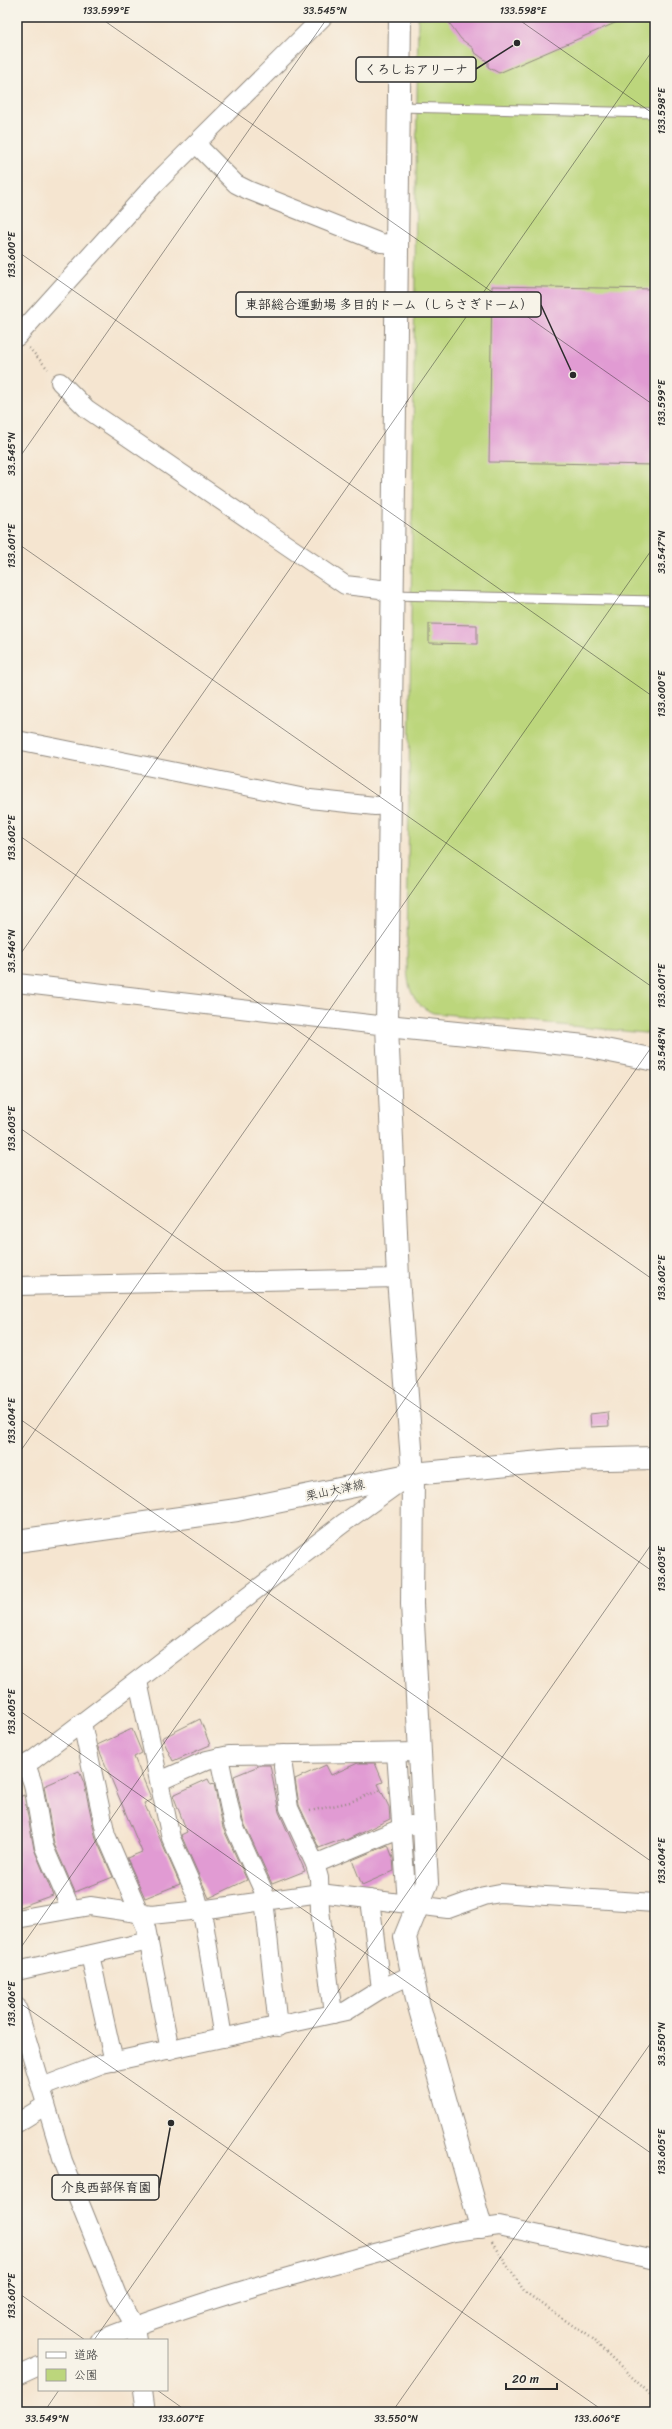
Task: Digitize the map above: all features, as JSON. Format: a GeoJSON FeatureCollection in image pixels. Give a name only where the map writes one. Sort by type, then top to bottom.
{"type":"FeatureCollection","features":[{"type":"Feature","properties":{"kind":"street"},"geometry":{"type":"LineString","coordinates":[[17,336],[154,185],[323,17]]}},
{"type":"Feature","properties":{"kind":"street"},"geometry":{"type":"LineString","coordinates":[[400,17],[397,244],[381,590],[389,805],[387,1026],[398,1278],[413,1474],[412,1604],[427,1883],[414,1904],[405,1937],[411,1975],[481,2227]]}},
{"type":"Feature","properties":{"kind":"street"},"geometry":{"type":"LineString","coordinates":[[196,144],[236,184],[248,190],[381,243],[397,244]]}},
{"type":"Feature","properties":{"kind":"street"},"geometry":{"type":"LineString","coordinates":[[60,382],[87,409],[345,585],[381,590]]}},
{"type":"Feature","properties":{"kind":"street"},"geometry":{"type":"LineString","coordinates":[[17,740],[310,799],[375,806],[389,805]]}},
{"type":"Feature","properties":{"kind":"street"},"geometry":{"type":"LineString","coordinates":[[17,983],[387,1026],[585,1046],[655,1060]]}},
{"type":"Feature","properties":{"kind":"street"},"geometry":{"type":"LineString","coordinates":[[17,1286],[398,1278]]}},
{"type":"Feature","properties":{"kind":"street","name":"栗山大津線"},"geometry":{"type":"LineString","coordinates":[[17,1541],[237,1510],[413,1474],[562,1460],[655,1458]]}},
{"type":"Feature","properties":{"kind":"street"},"geometry":{"type":"LineString","coordinates":[[71,1909],[44,1847],[33,1784],[21,1767],[138,1681],[345,1522],[413,1474]]}},
{"type":"Feature","properties":{"kind":"street"},"geometry":{"type":"LineString","coordinates":[[138,1681],[171,1838],[200,1910],[223,2038]]}},
{"type":"Feature","properties":{"kind":"street"},"geometry":{"type":"LineString","coordinates":[[82,1723],[106,1836],[140,1912],[149,1942],[170,2050]]}},
{"type":"Feature","properties":{"kind":"street"},"geometry":{"type":"LineString","coordinates":[[160,1781],[207,1760],[230,1755],[420,1752]]}},
{"type":"Feature","properties":{"kind":"street"},"geometry":{"type":"LineString","coordinates":[[396,1753],[402,1827],[414,1904]]}},
{"type":"Feature","properties":{"kind":"street"},"geometry":{"type":"LineString","coordinates":[[284,1754],[283,1767],[289,1808],[315,1864],[320,1893],[320,1910],[333,2014]]}},
{"type":"Feature","properties":{"kind":"street"},"geometry":{"type":"LineString","coordinates":[[220,1758],[233,1824],[263,1890],[278,2027]]}},
{"type":"Feature","properties":{"kind":"street"},"geometry":{"type":"LineString","coordinates":[[315,1864],[402,1827],[424,1824]]}},
{"type":"Feature","properties":{"kind":"street"},"geometry":{"type":"LineString","coordinates":[[17,1919],[90,1906],[151,1914],[200,1910],[320,1893],[448,1909],[500,1893],[655,1903]]}},
{"type":"Feature","properties":{"kind":"street"},"geometry":{"type":"LineString","coordinates":[[370,1899],[381,1989]]}},
{"type":"Feature","properties":{"kind":"street"},"geometry":{"type":"LineString","coordinates":[[17,1971],[149,1942]]}},
{"type":"Feature","properties":{"kind":"street"},"geometry":{"type":"LineString","coordinates":[[90,1955],[114,2062]]}},
{"type":"Feature","properties":{"kind":"street"},"geometry":{"type":"LineString","coordinates":[[42,2087],[102,2064],[278,2027],[346,2011],[381,1989],[411,1975]]}},
{"type":"Feature","properties":{"kind":"street"},"geometry":{"type":"LineString","coordinates":[[17,2007],[63,2161],[117,2295],[136,2333]]}},
{"type":"Feature","properties":{"kind":"street"},"geometry":{"type":"LineString","coordinates":[[17,2123],[46,2105]]}},
{"type":"Feature","properties":{"kind":"street"},"geometry":{"type":"LineString","coordinates":[[104,2339],[136,2333],[283,2278],[454,2232],[481,2227],[499,2226],[655,2260]]}},
{"type":"Feature","properties":{"kind":"street"},"geometry":{"type":"LineString","coordinates":[[17,2376],[38,2366]]}},
{"type":"Feature","properties":{"kind":"street"},"geometry":{"type":"LineString","coordinates":[[143,2391],[146,2412]]}},
{"type":"Feature","properties":{"kind":"lane"},"geometry":{"type":"LineString","coordinates":[[399,107],[655,113]]}},
{"type":"Feature","properties":{"kind":"lane"},"geometry":{"type":"LineString","coordinates":[[381,590],[655,601]]}},
{"type":"Feature","properties":{"kind":"path"},"geometry":{"type":"LineString","coordinates":[[17,336],[60,382]]}},
{"type":"Feature","properties":{"kind":"path"},"geometry":{"type":"LineString","coordinates":[[292,1815],[350,1802],[388,1787],[397,1780]]}},
{"type":"Feature","properties":{"kind":"path"},"geometry":{"type":"LineString","coordinates":[[481,2227],[525,2292],[592,2339],[655,2399]]}},
{"type":"Feature","properties":{"kind":"green space"},"geometry":{"type":"Polygon","coordinates":[[[418,17],[655,17],[655,1034],[433,1013],[418,1003],[411,990],[409,982],[407,957],[418,17]]]}},
{"type":"Feature","properties":{"kind":"building"},"geometry":{"type":"Polygon","coordinates":[[[445,17],[629,17],[499,73],[488,67],[488,62],[474,52],[473,48],[461,39],[445,17]]]}},
{"type":"Feature","properties":{"kind":"building"},"geometry":{"type":"Polygon","coordinates":[[[492,286],[655,289],[655,465],[489,462],[492,286]]]}},
{"type":"Feature","properties":{"kind":"building"},"geometry":{"type":"Polygon","coordinates":[[[429,624],[477,625],[477,644],[429,643],[429,624]]]}},
{"type":"Feature","properties":{"kind":"building"},"geometry":{"type":"Polygon","coordinates":[[[608,1412],[609,1426],[591,1427],[590,1414],[608,1412]]]}},
{"type":"Feature","properties":{"kind":"building"},"geometry":{"type":"Polygon","coordinates":[[[200,1719],[210,1745],[173,1761],[162,1738],[200,1719]]]}},
{"type":"Feature","properties":{"kind":"building"},"geometry":{"type":"Polygon","coordinates":[[[132,1729],[142,1753],[134,1757],[152,1800],[144,1803],[180,1884],[145,1898],[127,1858],[142,1852],[97,1745],[132,1729]]]}},
{"type":"Feature","properties":{"kind":"building"},"geometry":{"type":"Polygon","coordinates":[[[358,1763],[375,1763],[383,1782],[378,1784],[389,1807],[390,1819],[344,1841],[343,1839],[319,1848],[299,1805],[295,1779],[326,1765],[331,1775],[358,1763]]]}},
{"type":"Feature","properties":{"kind":"building"},"geometry":{"type":"Polygon","coordinates":[[[261,1765],[270,1765],[279,1812],[305,1871],[272,1884],[243,1821],[234,1776],[261,1765]]]}},
{"type":"Feature","properties":{"kind":"building"},"geometry":{"type":"Polygon","coordinates":[[[79,1771],[84,1783],[96,1839],[113,1877],[75,1892],[54,1844],[44,1786],[79,1771]]]}},
{"type":"Feature","properties":{"kind":"building"},"geometry":{"type":"Polygon","coordinates":[[[208,1779],[211,1785],[214,1784],[223,1828],[247,1880],[209,1898],[181,1835],[187,1832],[173,1795],[208,1779]]]}},
{"type":"Feature","properties":{"kind":"building"},"geometry":{"type":"Polygon","coordinates":[[[24,1795],[34,1849],[53,1895],[17,1908],[17,1798],[24,1795]]]}},
{"type":"Feature","properties":{"kind":"building"},"geometry":{"type":"Polygon","coordinates":[[[388,1845],[393,1858],[394,1871],[362,1885],[352,1860],[388,1845]]]}},
{"type":"Feature","properties":{"kind":"place","name":"くろしおアリーナ"},"geometry":{"type":"Point","coordinates":[517,43]}},
{"type":"Feature","properties":{"kind":"place","name":"東部総合運動場 多目的ドーム（しらさぎドーム）"},"geometry":{"type":"Point","coordinates":[573,375]}},
{"type":"Feature","properties":{"kind":"place","name":"介良西部保育園"},"geometry":{"type":"Point","coordinates":[171,2123]}}]}
